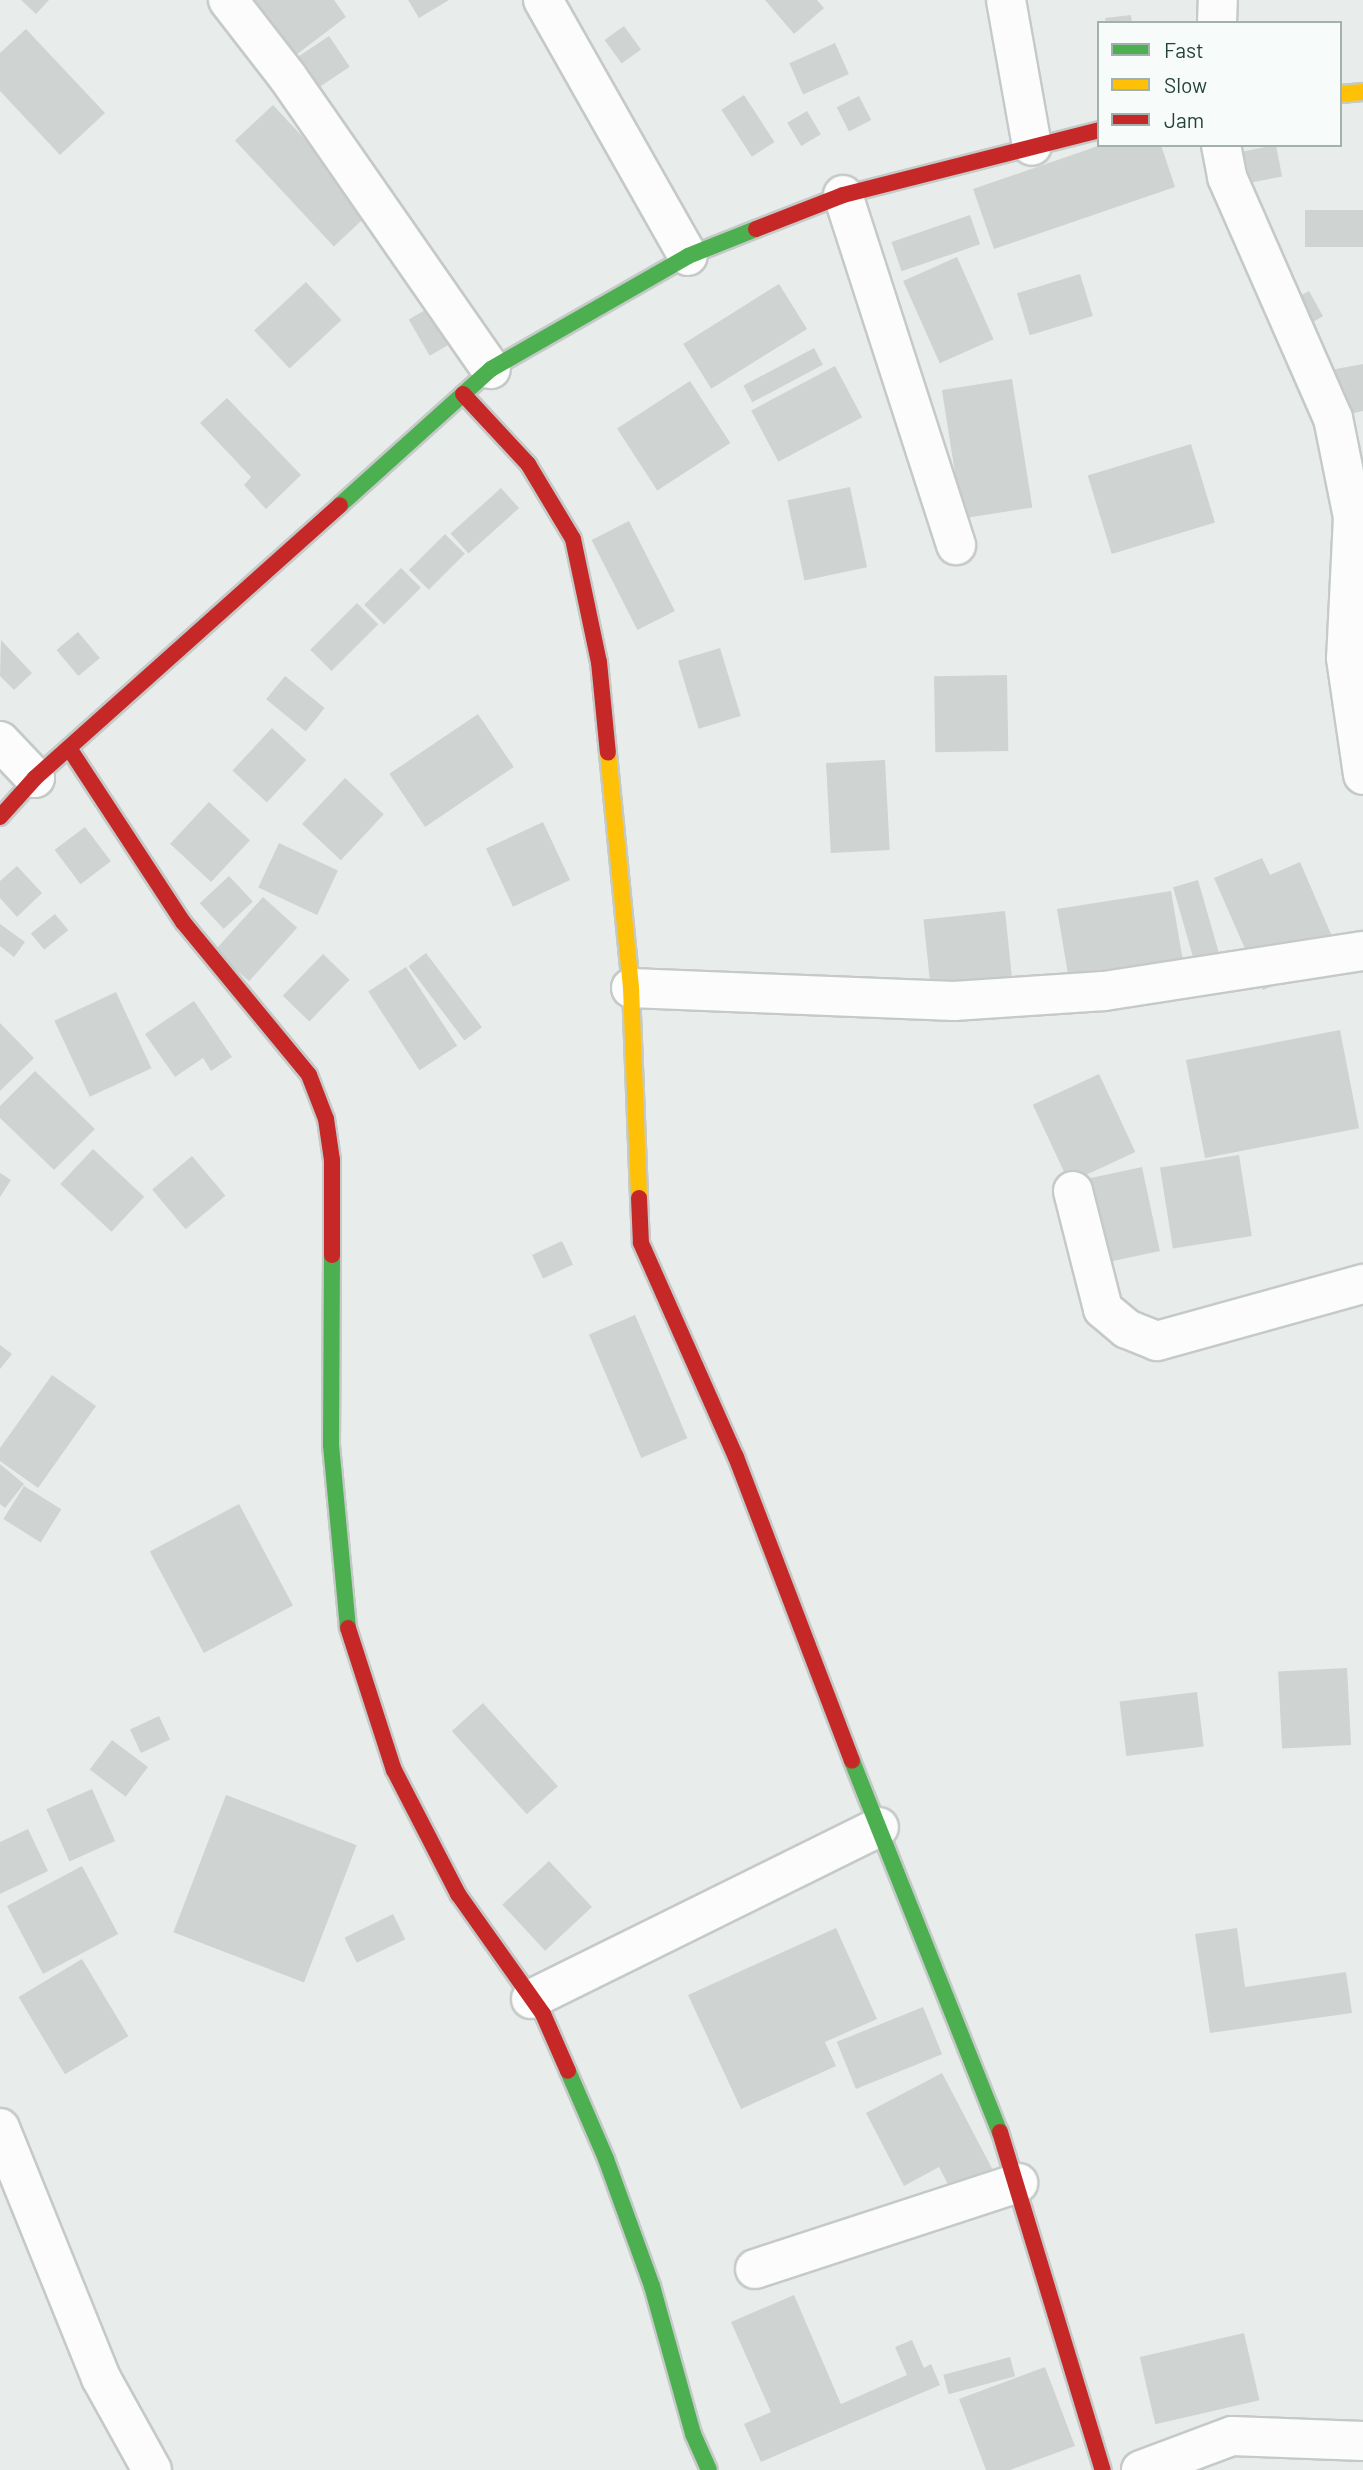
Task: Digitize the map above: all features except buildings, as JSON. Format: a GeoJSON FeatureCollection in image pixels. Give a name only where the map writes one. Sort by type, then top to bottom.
{"type":"FeatureCollection","features":[{"type":"Feature","properties":{"kind":"street"},"geometry":{"type":"LineString","coordinates":[[228,0],[287,76],[573,539],[599,662],[631,988],[641,1243],[736,1457],[1018,2183],[1103,2470]]}},
{"type":"Feature","properties":{"kind":"street"},"geometry":{"type":"LineString","coordinates":[[543,0],[688,256]]}},
{"type":"Feature","properties":{"kind":"street"},"geometry":{"type":"LineString","coordinates":[[1006,0],[1032,146]]}},
{"type":"Feature","properties":{"kind":"street"},"geometry":{"type":"LineString","coordinates":[[1217,21],[1218,0]]}},
{"type":"Feature","properties":{"kind":"street"},"geometry":{"type":"LineString","coordinates":[[1342,94],[1363,93]]}},
{"type":"Feature","properties":{"kind":"street"},"geometry":{"type":"LineString","coordinates":[[0,817],[36,778],[477,381],[581,313],[688,256],[843,195],[1097,130]]}},
{"type":"Feature","properties":{"kind":"street"},"geometry":{"type":"LineString","coordinates":[[1222,147],[1227,177],[1333,418],[1353,517],[1346,658],[1363,775]]}},
{"type":"Feature","properties":{"kind":"street"},"geometry":{"type":"LineString","coordinates":[[843,195],[956,545]]}},
{"type":"Feature","properties":{"kind":"street"},"geometry":{"type":"LineString","coordinates":[[0,741],[36,778]]}},
{"type":"Feature","properties":{"kind":"street"},"geometry":{"type":"LineString","coordinates":[[69,748],[183,922],[286,1042],[309,1075],[326,1119],[332,1160],[331,1445],[346,1621],[394,1770],[458,1894],[543,2014],[606,2159],[652,2286],[693,2434],[709,2470]]}},
{"type":"Feature","properties":{"kind":"street"},"geometry":{"type":"LineString","coordinates":[[631,988],[954,1001],[1104,992],[1363,951]]}},
{"type":"Feature","properties":{"kind":"street"},"geometry":{"type":"LineString","coordinates":[[1073,1191],[1103,1309],[1127,1329],[1157,1341],[1363,1284]]}},
{"type":"Feature","properties":{"kind":"street"},"geometry":{"type":"LineString","coordinates":[[531,1998],[879,1826]]}},
{"type":"Feature","properties":{"kind":"street"},"geometry":{"type":"LineString","coordinates":[[0,2128],[101,2378],[152,2470]]}},
{"type":"Feature","properties":{"kind":"street"},"geometry":{"type":"LineString","coordinates":[[755,2269],[1018,2183]]}},
{"type":"Feature","properties":{"kind":"street"},"geometry":{"type":"LineString","coordinates":[[1142,2470],[1232,2436],[1363,2441]]}},
{"type":"Feature","properties":{"kind":"traffic: fast"},"geometry":{"type":"LineString","coordinates":[[340,505],[491,369],[688,256],[756,229]]}},
{"type":"Feature","properties":{"kind":"traffic: fast"},"geometry":{"type":"LineString","coordinates":[[332,1255],[331,1445],[348,1628]]}},
{"type":"Feature","properties":{"kind":"traffic: fast"},"geometry":{"type":"LineString","coordinates":[[852,1761],[1000,2132]]}},
{"type":"Feature","properties":{"kind":"traffic: fast"},"geometry":{"type":"LineString","coordinates":[[568,2071],[606,2159],[652,2286],[693,2434],[709,2470]]}},
{"type":"Feature","properties":{"kind":"traffic: slow"},"geometry":{"type":"LineString","coordinates":[[1342,94],[1363,92]]}},
{"type":"Feature","properties":{"kind":"traffic: slow"},"geometry":{"type":"LineString","coordinates":[[608,753],[631,988],[639,1198]]}},
{"type":"Feature","properties":{"kind":"traffic: jam"},"geometry":{"type":"LineString","coordinates":[[756,229],[843,195],[1097,131]]}},
{"type":"Feature","properties":{"kind":"traffic: jam"},"geometry":{"type":"LineString","coordinates":[[463,394],[528,464],[573,539],[599,662],[608,753]]}},
{"type":"Feature","properties":{"kind":"traffic: jam"},"geometry":{"type":"LineString","coordinates":[[0,817],[35,778],[340,505]]}},
{"type":"Feature","properties":{"kind":"traffic: jam"},"geometry":{"type":"LineString","coordinates":[[69,748],[183,922],[309,1075],[326,1119],[332,1160],[332,1255]]}},
{"type":"Feature","properties":{"kind":"traffic: jam"},"geometry":{"type":"LineString","coordinates":[[639,1198],[641,1243],[736,1457],[852,1761]]}},
{"type":"Feature","properties":{"kind":"traffic: jam"},"geometry":{"type":"LineString","coordinates":[[348,1628],[394,1770],[458,1894],[543,2014],[568,2071]]}},
{"type":"Feature","properties":{"kind":"traffic: jam"},"geometry":{"type":"LineString","coordinates":[[1000,2132],[1103,2470]]}}]}
